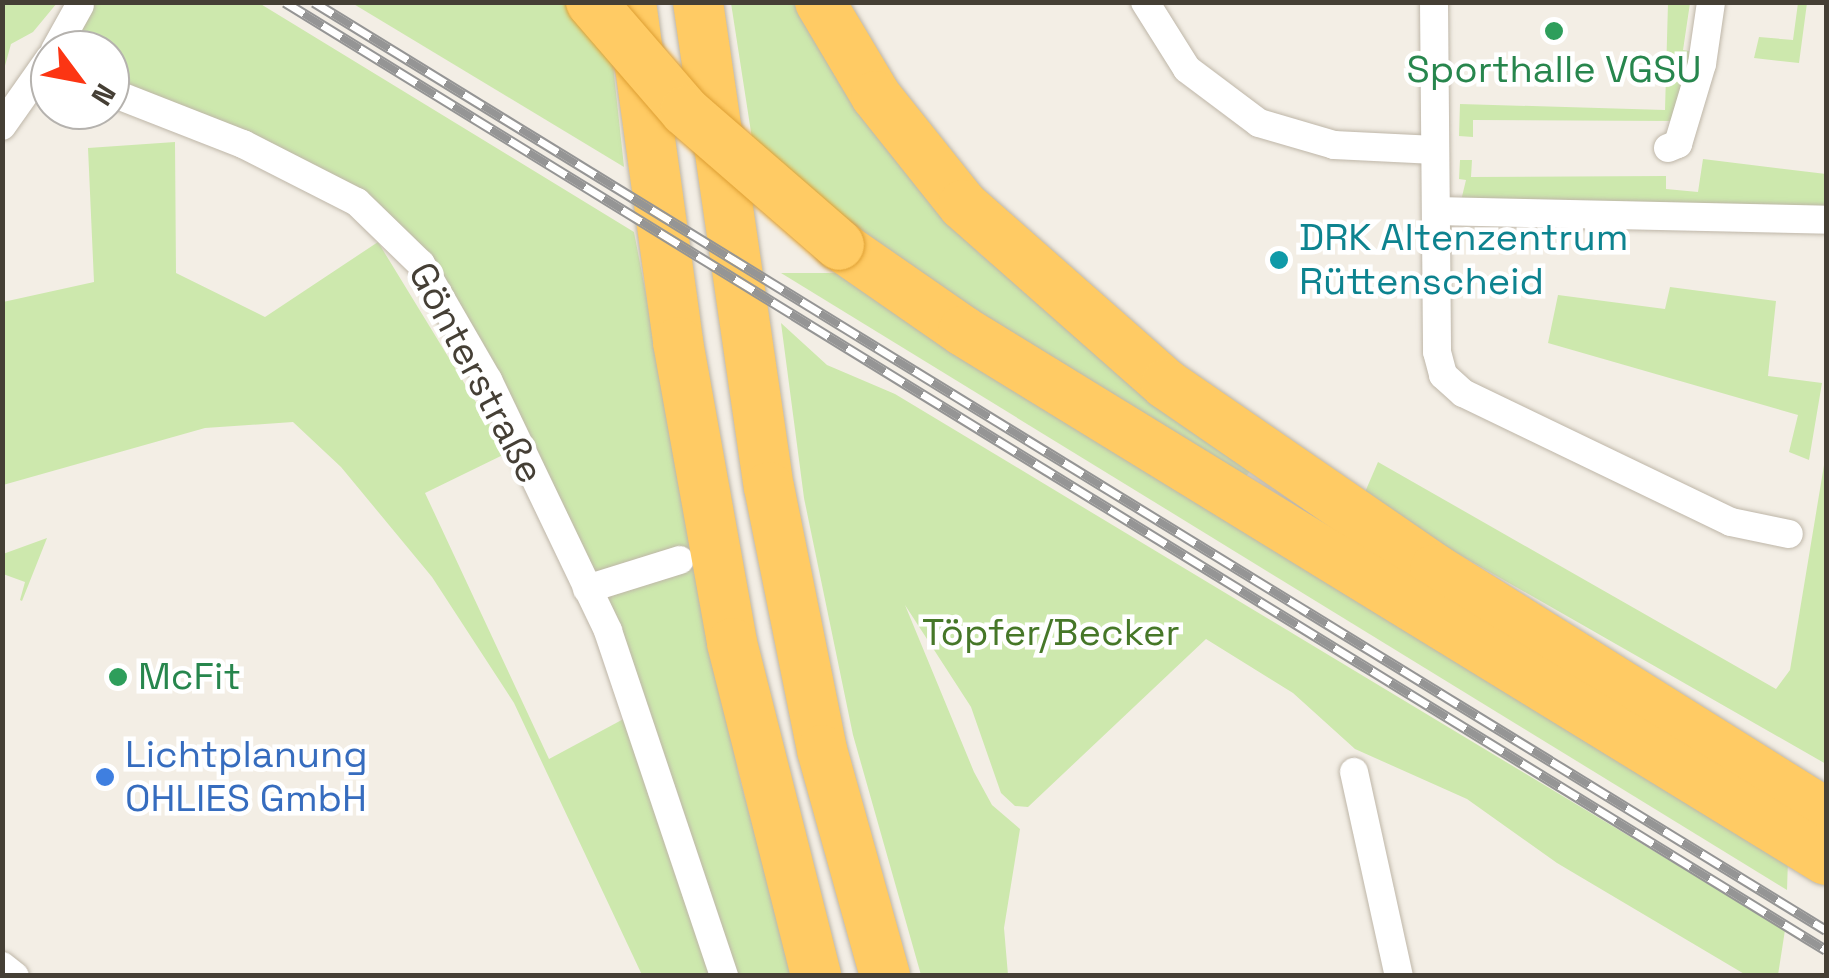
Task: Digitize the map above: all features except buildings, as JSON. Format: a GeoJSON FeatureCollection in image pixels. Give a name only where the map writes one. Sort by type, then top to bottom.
{"type":"FeatureCollection","features":[{"type":"Feature","properties":{"kind":"highway"},"geometry":{"type":"LineString","coordinates":[[592,2],[685,111],[839,244],[963,330],[1826,860]]}},
{"type":"Feature","properties":{"kind":"highway"},"geometry":{"type":"LineString","coordinates":[[631,2],[678,342],[732,643],[816,976]]}},
{"type":"Feature","properties":{"kind":"highway"},"geometry":{"type":"LineString","coordinates":[[698,2],[768,488],[822,750],[885,976]]}},
{"type":"Feature","properties":{"kind":"highway"},"geometry":{"type":"LineString","coordinates":[[820,2],[876,96],[964,205],[1166,384],[1436,568],[1826,813]]}},
{"type":"Feature","properties":{"kind":"street"},"geometry":{"type":"LineString","coordinates":[[1146,2],[1187,70],[1259,123],[1334,145],[1435,150]]}},
{"type":"Feature","properties":{"kind":"street"},"geometry":{"type":"LineString","coordinates":[[1434,2],[1436,352],[1443,375],[1462,393],[1731,522],[1789,534]]}},
{"type":"Feature","properties":{"kind":"street"},"geometry":{"type":"LineString","coordinates":[[1668,148],[1678,144],[1705,56],[1711,2]]}},
{"type":"Feature","properties":{"kind":"street"},"geometry":{"type":"LineString","coordinates":[[66,30],[80,5]]}},
{"type":"Feature","properties":{"kind":"street"},"geometry":{"type":"LineString","coordinates":[[2,126],[30,87]]}},
{"type":"Feature","properties":{"kind":"street","name":"Gönterstraße"},"geometry":{"type":"LineString","coordinates":[[130,100],[270,156],[358,202],[391,227],[463,331],[587,589],[656,762],[724,976]]}},
{"type":"Feature","properties":{"kind":"street"},"geometry":{"type":"LineString","coordinates":[[1438,211],[1826,220]]}},
{"type":"Feature","properties":{"kind":"street"},"geometry":{"type":"LineString","coordinates":[[587,589],[680,560]]}},
{"type":"Feature","properties":{"kind":"street"},"geometry":{"type":"LineString","coordinates":[[1354,772],[1398,976]]}},
{"type":"Feature","properties":{"kind":"street"},"geometry":{"type":"LineString","coordinates":[[2,966],[15,976]]}},
{"type":"Feature","properties":{"kind":"green space"},"geometry":{"type":"Polygon","coordinates":[[[3,2],[57,3],[35,30],[11,44],[3,73],[3,2]]]}},
{"type":"Feature","properties":{"kind":"green space"},"geometry":{"type":"Polygon","coordinates":[[[75,3],[259,3],[634,232],[738,772],[793,975],[731,975],[669,778],[393,218],[130,89],[130,30],[70,30],[75,3]]]}},
{"type":"Feature","properties":{"kind":"green space"},"geometry":{"type":"Polygon","coordinates":[[[352,3],[566,3],[613,65],[624,167],[352,3]]]}},
{"type":"Feature","properties":{"kind":"green space"},"geometry":{"type":"Polygon","coordinates":[[[731,3],[809,3],[868,115],[918,189],[980,254],[1251,470],[1239,485],[856,240],[753,145],[731,3]]]}},
{"type":"Feature","properties":{"kind":"green space"},"geometry":{"type":"Polygon","coordinates":[[[1668,3],[1690,3],[1683,50],[1695,52],[1673,121],[1473,120],[1473,137],[1459,136],[1460,104],[1665,110],[1668,3]]]}},
{"type":"Feature","properties":{"kind":"green space"},"geometry":{"type":"Polygon","coordinates":[[[1798,3],[1807,3],[1799,63],[1754,58],[1759,37],[1793,40],[1798,3]]]}},
{"type":"Feature","properties":{"kind":"green space"},"geometry":{"type":"Polygon","coordinates":[[[175,142],[176,273],[265,317],[378,242],[507,453],[425,493],[549,759],[631,715],[717,975],[642,975],[514,703],[432,577],[341,467],[293,422],[205,428],[3,485],[3,302],[94,282],[88,148],[175,142]]]}},
{"type":"Feature","properties":{"kind":"green space"},"geometry":{"type":"Polygon","coordinates":[[[1703,159],[1826,174],[1826,206],[1460,205],[1466,180],[1459,179],[1460,160],[1472,160],[1471,177],[1666,176],[1666,189],[1698,192],[1703,159]]]}},
{"type":"Feature","properties":{"kind":"green space"},"geometry":{"type":"Polygon","coordinates":[[[781,273],[844,273],[1788,859],[1787,890],[781,273]]]}},
{"type":"Feature","properties":{"kind":"green space"},"geometry":{"type":"Polygon","coordinates":[[[1670,287],[1776,301],[1768,376],[1822,383],[1809,460],[1789,452],[1798,415],[1548,343],[1558,295],[1665,309],[1670,287]]]}},
{"type":"Feature","properties":{"kind":"green space","name":"Töpfer/Becker"},"geometry":{"type":"Polygon","coordinates":[[[781,323],[827,365],[895,394],[1785,930],[1778,975],[1746,975],[1557,863],[1467,799],[1355,749],[1293,693],[1206,639],[1028,807],[1015,806],[1001,793],[971,707],[905,605],[974,772],[992,805],[1020,829],[1004,928],[1008,975],[921,975],[853,735],[804,498],[781,323]]]}},
{"type":"Feature","properties":{"kind":"green space"},"geometry":{"type":"Polygon","coordinates":[[[1826,453],[1826,764],[1362,499],[1378,462],[1776,689],[1790,670],[1826,453]]]}},
{"type":"Feature","properties":{"kind":"green space"},"geometry":{"type":"Polygon","coordinates":[[[47,538],[22,601],[25,582],[3,574],[3,554],[47,538]]]}},
{"type":"Feature","properties":{"kind":"railway"},"geometry":{"type":"LineString","coordinates":[[285,2],[1826,950]]}},
{"type":"Feature","properties":{"kind":"railway"},"geometry":{"type":"LineString","coordinates":[[314,2],[1826,930]]}},
{"type":"Feature","properties":{"kind":"place","name":"Sporthalle VGSU"},"geometry":{"type":"Point","coordinates":[1554,31]}},
{"type":"Feature","properties":{"kind":"place","name":"DRK Altenzentrum Rüttenscheid"},"geometry":{"type":"Point","coordinates":[1279,260]}},
{"type":"Feature","properties":{"kind":"place","name":"McFit"},"geometry":{"type":"Point","coordinates":[118,677]}},
{"type":"Feature","properties":{"kind":"place","name":"Lichtplanung OHLIES GmbH"},"geometry":{"type":"Point","coordinates":[105,777]}}]}
